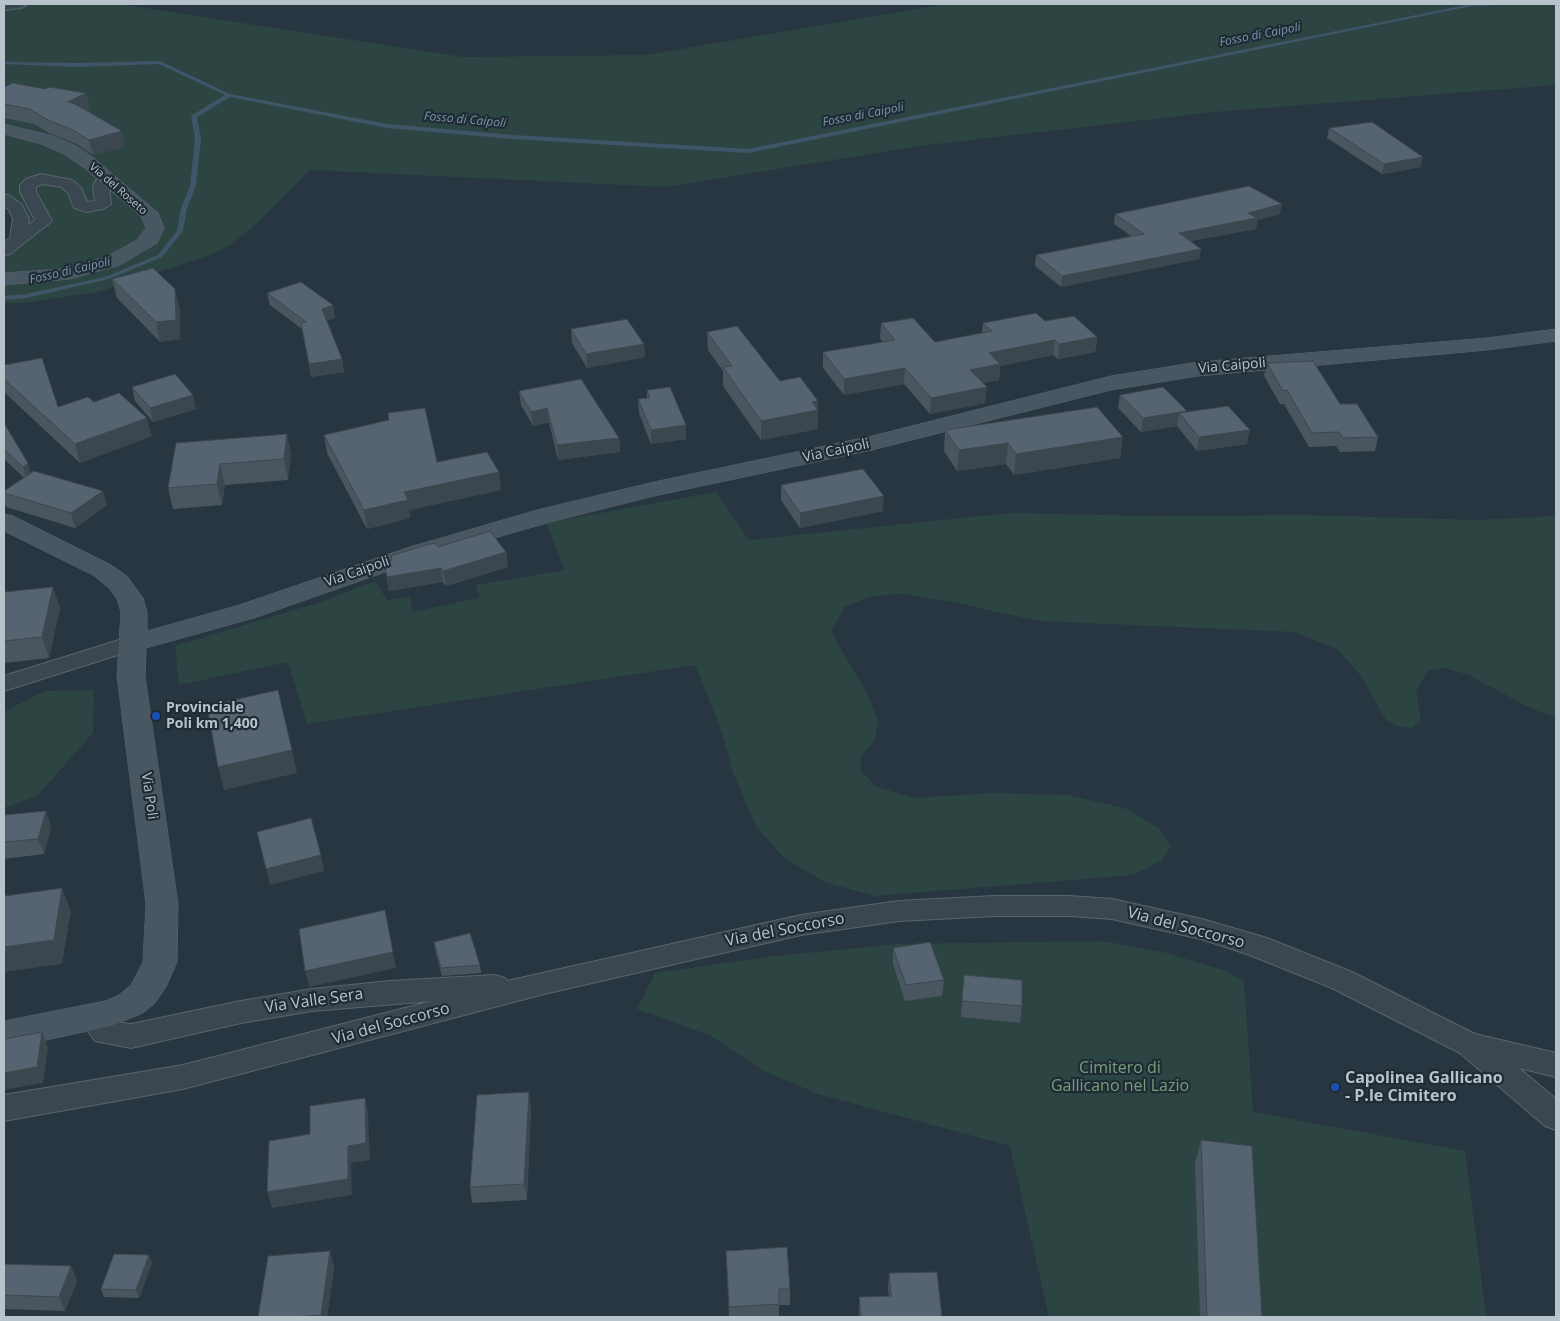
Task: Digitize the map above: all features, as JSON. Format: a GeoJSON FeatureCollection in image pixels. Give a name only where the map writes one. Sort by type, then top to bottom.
{"type":"FeatureCollection","features":[{"type":"Feature","properties":{"kind":"street"},"geometry":{"type":"LineString","coordinates":[[4,6],[22,4]]}},
{"type":"Feature","properties":{"kind":"street","name":"Via del Roseto"},"geometry":{"type":"LineString","coordinates":[[4,129],[63,147],[89,163],[151,217],[155,228],[150,239],[128,254],[89,269],[46,277],[4,279]]}},
{"type":"Feature","properties":{"kind":"street"},"geometry":{"type":"LineString","coordinates":[[11,240],[44,221],[28,192],[28,185],[32,182],[41,179],[66,183],[74,191],[80,205],[87,207],[103,204],[101,186],[105,176]]}},
{"type":"Feature","properties":{"kind":"street"},"geometry":{"type":"LineString","coordinates":[[4,199],[16,208],[21,220],[4,250]]}},
{"type":"Feature","properties":{"kind":"street","name":"Via Caipoli"},"geometry":{"type":"LineString","coordinates":[[132,643],[245,612],[394,560],[546,515],[654,489],[872,443],[1111,382],[1198,369],[1473,345],[1556,335]]}},
{"type":"Feature","properties":{"kind":"street","name":"Via Poli"},"geometry":{"type":"LineString","coordinates":[[4,521],[102,570],[118,582],[134,606],[131,676],[162,904],[160,962],[154,978],[143,994],[125,1007],[100,1016],[4,1035]]}},
{"type":"Feature","properties":{"kind":"street"},"geometry":{"type":"LineString","coordinates":[[4,684],[132,643]]}},
{"type":"Feature","properties":{"kind":"street","name":"Via del Soccorso"},"geometry":{"type":"LineString","coordinates":[[4,1108],[123,1090],[183,1077],[544,983],[773,931],[852,916],[950,907],[1091,907],[1175,922],[1257,946],[1342,980],[1468,1044],[1556,1065]]}},
{"type":"Feature","properties":{"kind":"street","name":"Via Valle Sera"},"geometry":{"type":"LineString","coordinates":[[100,1016],[100,1025],[106,1033],[131,1036],[241,1012],[312,1000],[414,990],[544,983]]}},
{"type":"Feature","properties":{"kind":"street"},"geometry":{"type":"LineString","coordinates":[[1468,1044],[1556,1117]]}},
{"type":"Feature","properties":{"kind":"green space"},"geometry":{"type":"Polygon","coordinates":[[[4,4],[119,4],[463,57],[646,55],[946,4],[1556,4],[1556,85],[1214,112],[919,146],[667,187],[310,170],[257,223],[232,244],[210,255],[98,292],[25,303],[4,303],[4,244],[19,238],[16,208],[4,199],[4,4]]]}},
{"type":"Feature","properties":{"kind":"green space"},"geometry":{"type":"Polygon","coordinates":[[[716,492],[749,540],[1010,513],[1152,516],[1305,515],[1478,520],[1556,516],[1556,718],[1530,708],[1469,675],[1443,668],[1428,671],[1416,691],[1421,721],[1412,728],[1398,726],[1386,720],[1360,675],[1337,649],[1294,632],[1039,621],[947,601],[902,594],[873,596],[845,606],[831,631],[870,699],[878,722],[875,741],[862,755],[860,769],[875,786],[913,798],[992,793],[1068,795],[1127,809],[1160,829],[1171,846],[1162,860],[1133,875],[875,896],[824,882],[783,857],[756,826],[733,773],[721,730],[695,665],[307,724],[288,662],[179,685],[175,646],[321,602],[375,581],[387,600],[410,596],[413,612],[480,597],[475,585],[565,570],[546,523],[716,492]]]}},
{"type":"Feature","properties":{"kind":"green space"},"geometry":{"type":"Polygon","coordinates":[[[94,690],[93,733],[38,795],[4,808],[4,712],[44,691],[94,690]]]}},
{"type":"Feature","properties":{"kind":"green space","name":"Cimitero di Gallicano nel Lazio"},"geometry":{"type":"Polygon","coordinates":[[[1103,941],[1167,953],[1223,970],[1244,981],[1253,1112],[1465,1151],[1486,1317],[1049,1317],[1010,1146],[818,1094],[766,1072],[709,1035],[637,1009],[655,973],[775,956],[898,944],[1103,941]]]}},
{"type":"Feature","properties":{"kind":"building"},"geometry":{"type":"Polygon","coordinates":[[[13,83],[45,89],[49,87],[86,93],[68,102],[75,104],[122,131],[89,140],[30,109],[4,104],[4,87],[13,83]]]}},
{"type":"Feature","properties":{"kind":"building"},"geometry":{"type":"Polygon","coordinates":[[[1372,122],[1423,157],[1384,164],[1329,128],[1372,122]]]}},
{"type":"Feature","properties":{"kind":"building"},"geometry":{"type":"Polygon","coordinates":[[[1249,186],[1282,204],[1248,213],[1257,218],[1179,233],[1201,249],[1062,276],[1036,255],[1144,234],[1115,214],[1249,186]]]}},
{"type":"Feature","properties":{"kind":"building"},"geometry":{"type":"Polygon","coordinates":[[[153,268],[175,289],[176,320],[156,322],[112,279],[153,268]]]}},
{"type":"Feature","properties":{"kind":"building"},"geometry":{"type":"Polygon","coordinates":[[[301,282],[333,305],[322,309],[342,359],[309,364],[301,323],[306,322],[267,293],[301,282]]]}},
{"type":"Feature","properties":{"kind":"building"},"geometry":{"type":"Polygon","coordinates":[[[1036,313],[1045,321],[1074,316],[1097,337],[1059,344],[1055,340],[989,353],[1000,364],[970,370],[987,387],[931,398],[905,368],[844,379],[823,352],[895,340],[881,323],[913,318],[935,342],[992,331],[983,323],[1036,313]]]}},
{"type":"Feature","properties":{"kind":"building"},"geometry":{"type":"Polygon","coordinates":[[[627,319],[644,344],[586,354],[571,329],[627,319]]]}},
{"type":"Feature","properties":{"kind":"building"},"geometry":{"type":"Polygon","coordinates":[[[737,326],[780,381],[800,377],[818,401],[812,402],[818,410],[761,421],[723,367],[732,366],[707,332],[737,326]]]}},
{"type":"Feature","properties":{"kind":"building"},"geometry":{"type":"Polygon","coordinates":[[[42,358],[58,407],[88,397],[94,402],[119,393],[147,418],[75,444],[4,379],[4,365],[42,358]]]}},
{"type":"Feature","properties":{"kind":"building"},"geometry":{"type":"Polygon","coordinates":[[[1313,361],[1340,404],[1357,404],[1378,437],[1343,438],[1339,432],[1312,433],[1287,390],[1283,391],[1267,363],[1313,361]]]}},
{"type":"Feature","properties":{"kind":"building"},"geometry":{"type":"Polygon","coordinates":[[[175,374],[193,395],[150,408],[132,387],[175,374]]]}},
{"type":"Feature","properties":{"kind":"building"},"geometry":{"type":"Polygon","coordinates":[[[581,379],[619,438],[557,445],[547,408],[531,412],[519,391],[581,379]]]}},
{"type":"Feature","properties":{"kind":"building"},"geometry":{"type":"Polygon","coordinates":[[[670,387],[686,425],[651,430],[638,399],[650,398],[647,390],[670,387]]]}},
{"type":"Feature","properties":{"kind":"building"},"geometry":{"type":"Polygon","coordinates":[[[1163,387],[1187,411],[1143,418],[1120,395],[1163,387]]]}},
{"type":"Feature","properties":{"kind":"building"},"geometry":{"type":"Polygon","coordinates":[[[1228,406],[1250,430],[1199,437],[1179,413],[1228,406]]]}},
{"type":"Feature","properties":{"kind":"building"},"geometry":{"type":"Polygon","coordinates":[[[1097,407],[1123,437],[1016,454],[1008,443],[959,450],[945,430],[1097,407]]]}},
{"type":"Feature","properties":{"kind":"building"},"geometry":{"type":"Polygon","coordinates":[[[425,408],[437,462],[487,452],[499,472],[404,492],[408,500],[364,510],[324,435],[389,420],[388,413],[425,408]]]}},
{"type":"Feature","properties":{"kind":"building"},"geometry":{"type":"Polygon","coordinates":[[[4,423],[28,463],[23,467],[4,449],[4,423]]]}},
{"type":"Feature","properties":{"kind":"building"},"geometry":{"type":"Polygon","coordinates":[[[287,434],[284,459],[220,464],[217,484],[168,488],[176,443],[287,434]]]}},
{"type":"Feature","properties":{"kind":"building"},"geometry":{"type":"Polygon","coordinates":[[[863,469],[884,496],[800,513],[781,485],[863,469]]]}},
{"type":"Feature","properties":{"kind":"building"},"geometry":{"type":"Polygon","coordinates":[[[34,471],[103,491],[71,513],[4,493],[4,491],[34,471]]]}},
{"type":"Feature","properties":{"kind":"building"},"geometry":{"type":"Polygon","coordinates":[[[490,531],[506,552],[443,571],[441,568],[387,577],[384,563],[392,560],[391,556],[435,543],[438,547],[490,531]]]}},
{"type":"Feature","properties":{"kind":"building"},"geometry":{"type":"Polygon","coordinates":[[[53,587],[42,637],[4,641],[4,592],[53,587]]]}},
{"type":"Feature","properties":{"kind":"building"},"geometry":{"type":"Polygon","coordinates":[[[278,690],[292,750],[218,767],[207,706],[278,690]]]}},
{"type":"Feature","properties":{"kind":"building"},"geometry":{"type":"Polygon","coordinates":[[[46,811],[38,839],[4,842],[4,815],[46,811]]]}},
{"type":"Feature","properties":{"kind":"building"},"geometry":{"type":"Polygon","coordinates":[[[311,818],[321,855],[266,869],[257,832],[311,818]]]}},
{"type":"Feature","properties":{"kind":"building"},"geometry":{"type":"Polygon","coordinates":[[[62,888],[54,940],[4,947],[4,896],[62,888]]]}},
{"type":"Feature","properties":{"kind":"building"},"geometry":{"type":"Polygon","coordinates":[[[385,910],[393,952],[305,971],[299,929],[385,910]]]}},
{"type":"Feature","properties":{"kind":"building"},"geometry":{"type":"Polygon","coordinates":[[[470,933],[480,965],[441,968],[434,942],[470,933]]]}},
{"type":"Feature","properties":{"kind":"building"},"geometry":{"type":"Polygon","coordinates":[[[930,942],[944,980],[906,985],[893,948],[930,942]]]}},
{"type":"Feature","properties":{"kind":"building"},"geometry":{"type":"Polygon","coordinates":[[[964,975],[1022,980],[1022,1006],[962,1001],[964,975]]]}},
{"type":"Feature","properties":{"kind":"building"},"geometry":{"type":"Polygon","coordinates":[[[42,1032],[37,1067],[4,1073],[4,1039],[42,1032]]]}},
{"type":"Feature","properties":{"kind":"building"},"geometry":{"type":"Polygon","coordinates":[[[529,1092],[524,1184],[470,1187],[477,1095],[529,1092]]]}},
{"type":"Feature","properties":{"kind":"building"},"geometry":{"type":"Polygon","coordinates":[[[365,1098],[366,1143],[348,1146],[348,1179],[267,1192],[269,1141],[310,1134],[310,1106],[365,1098]]]}},
{"type":"Feature","properties":{"kind":"building"},"geometry":{"type":"Polygon","coordinates":[[[1201,1140],[1252,1146],[1262,1317],[1207,1317],[1201,1140]]]}},
{"type":"Feature","properties":{"kind":"building"},"geometry":{"type":"Polygon","coordinates":[[[787,1247],[790,1289],[779,1289],[779,1304],[729,1307],[726,1251],[787,1247]]]}},
{"type":"Feature","properties":{"kind":"building"},"geometry":{"type":"Polygon","coordinates":[[[330,1251],[321,1315],[258,1317],[268,1256],[330,1251]]]}},
{"type":"Feature","properties":{"kind":"building"},"geometry":{"type":"Polygon","coordinates":[[[114,1254],[149,1255],[136,1290],[101,1289],[114,1254]]]}},
{"type":"Feature","properties":{"kind":"building"},"geometry":{"type":"Polygon","coordinates":[[[4,1264],[71,1266],[59,1297],[4,1295],[4,1264]]]}},
{"type":"Feature","properties":{"kind":"building"},"geometry":{"type":"Polygon","coordinates":[[[937,1272],[942,1317],[861,1317],[859,1297],[891,1296],[889,1273],[937,1272]]]}},
{"type":"Feature","properties":{"kind":"waterway","name":"Fosso di Caipoli"},"geometry":{"type":"LineString","coordinates":[[229,95],[387,126],[513,137],[748,151],[1472,5],[1497,4]]}},
{"type":"Feature","properties":{"kind":"waterway","name":"Fosso di Caipoli"},"geometry":{"type":"LineString","coordinates":[[4,63],[77,65],[160,62],[229,95]]}},
{"type":"Feature","properties":{"kind":"waterway","name":"Fosso di Caipoli"},"geometry":{"type":"LineString","coordinates":[[4,298],[26,296],[107,278],[160,256],[180,231],[184,208],[193,186],[198,138],[194,116],[229,95]]}},
{"type":"Feature","properties":{"kind":"place","name":"Provinciale Poli km 1,400"},"geometry":{"type":"Point","coordinates":[156,716]}},
{"type":"Feature","properties":{"kind":"place","name":"Capolinea Gallicano - P.le Cimitero"},"geometry":{"type":"Point","coordinates":[1335,1087]}}]}
